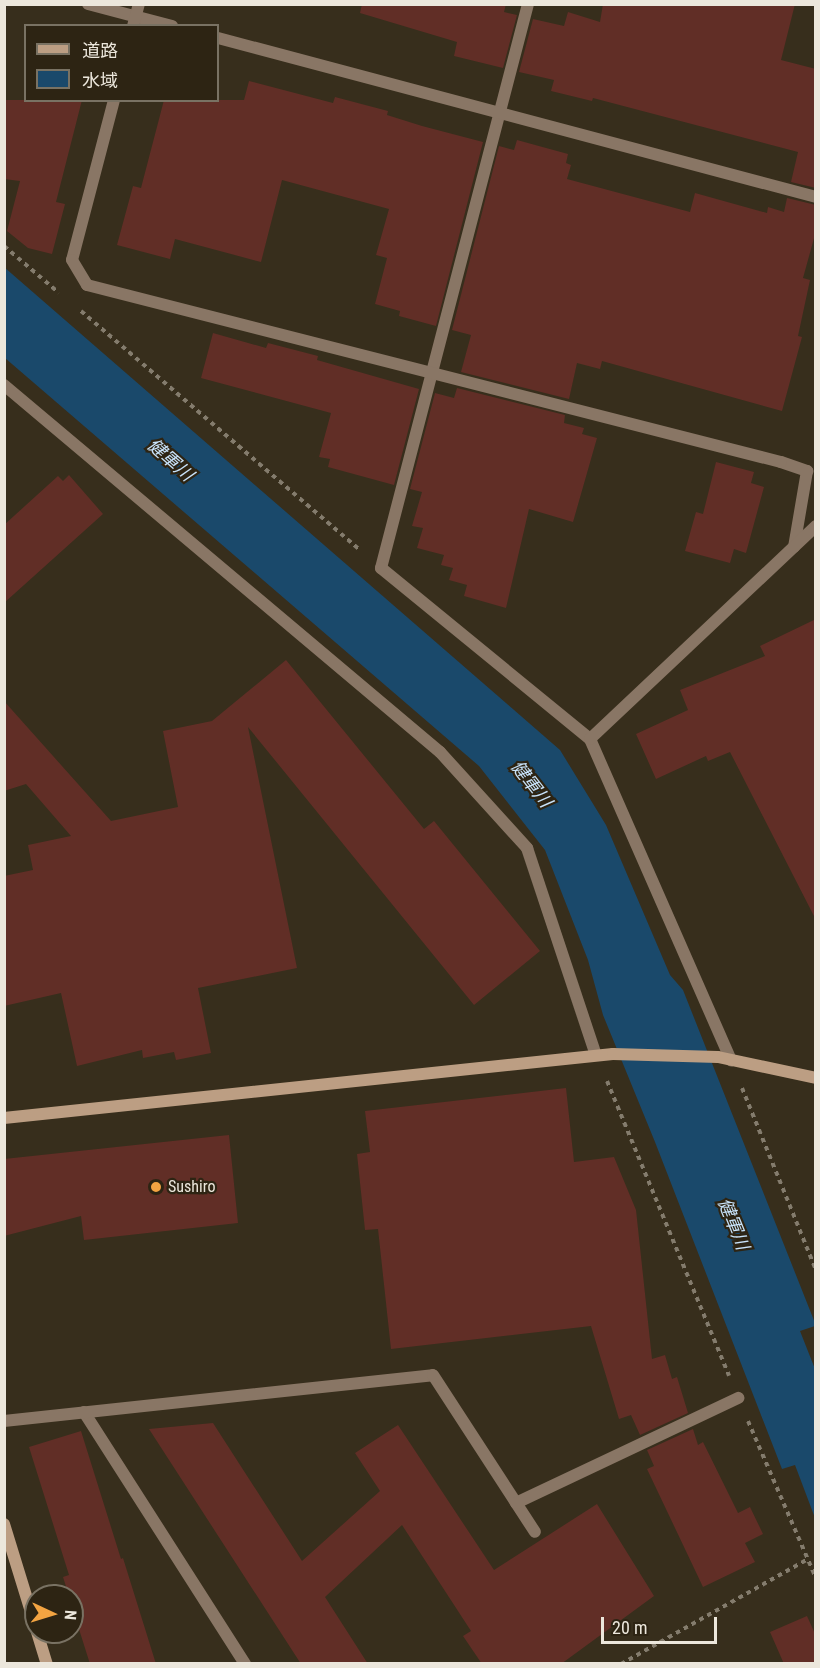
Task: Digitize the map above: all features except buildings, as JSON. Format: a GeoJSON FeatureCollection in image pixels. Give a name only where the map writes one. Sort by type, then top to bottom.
{"type":"FeatureCollection","features":[{"type":"Feature","properties":{"kind":"street"},"geometry":{"type":"LineString","coordinates":[[88,4],[165,24]]}},
{"type":"Feature","properties":{"kind":"street"},"geometry":{"type":"LineString","coordinates":[[528,4],[381,568],[590,739],[724,1058]]}},
{"type":"Feature","properties":{"kind":"street"},"geometry":{"type":"LineString","coordinates":[[219,38],[816,197]]}},
{"type":"Feature","properties":{"kind":"street"},"geometry":{"type":"LineString","coordinates":[[113,102],[72,260],[87,285],[781,462],[807,471],[794,547]]}},
{"type":"Feature","properties":{"kind":"street"},"geometry":{"type":"LineString","coordinates":[[4,385],[440,752],[527,848],[596,1055]]}},
{"type":"Feature","properties":{"kind":"street"},"geometry":{"type":"LineString","coordinates":[[590,739],[816,526]]}},
{"type":"Feature","properties":{"kind":"street"},"geometry":{"type":"LineString","coordinates":[[4,1118],[613,1054],[724,1058],[816,1078]]}},
{"type":"Feature","properties":{"kind":"street"},"geometry":{"type":"LineString","coordinates":[[4,1421],[433,1376],[535,1532]]}},
{"type":"Feature","properties":{"kind":"street"},"geometry":{"type":"LineString","coordinates":[[516,1503],[738,1398]]}},
{"type":"Feature","properties":{"kind":"street"},"geometry":{"type":"LineString","coordinates":[[84,1412],[245,1664]]}},
{"type":"Feature","properties":{"kind":"street"},"geometry":{"type":"LineString","coordinates":[[4,1524],[24,1588]]}},
{"type":"Feature","properties":{"kind":"street"},"geometry":{"type":"LineString","coordinates":[[41,1644],[47,1664]]}},
{"type":"Feature","properties":{"kind":"path"},"geometry":{"type":"LineString","coordinates":[[4,246],[67,300]]}},
{"type":"Feature","properties":{"kind":"path"},"geometry":{"type":"LineString","coordinates":[[76,307],[381,568]]}},
{"type":"Feature","properties":{"kind":"path"},"geometry":{"type":"LineString","coordinates":[[596,1055],[738,1398],[816,1578]]}},
{"type":"Feature","properties":{"kind":"path"},"geometry":{"type":"LineString","coordinates":[[724,1058],[816,1270]]}},
{"type":"Feature","properties":{"kind":"path"},"geometry":{"type":"LineString","coordinates":[[621,1664],[808,1559]]}},
{"type":"Feature","properties":{"kind":"water","name":"健軍川"},"geometry":{"type":"Polygon","coordinates":[[[4,267],[560,750],[606,825],[670,975],[683,990],[815,1323],[815,1326],[800,1331],[815,1369],[815,1518],[795,1465],[782,1469],[603,1015],[588,960],[545,850],[479,766],[5,358],[4,267]]]}},
{"type":"Feature","properties":{"kind":"place","name":"Sushiro"},"geometry":{"type":"Point","coordinates":[156,1187]}}]}
